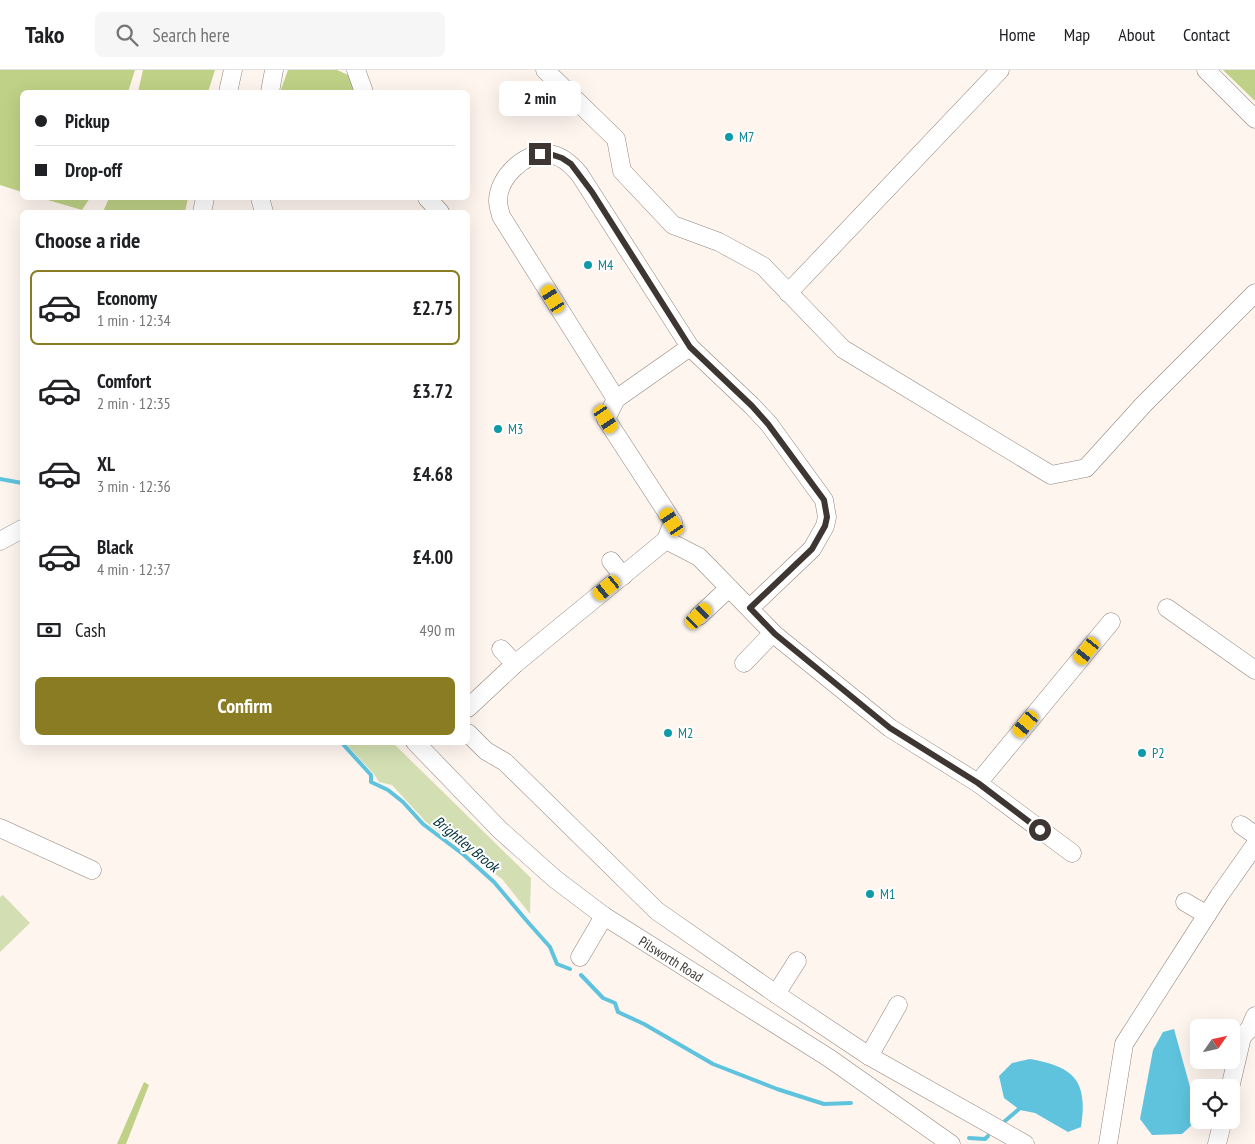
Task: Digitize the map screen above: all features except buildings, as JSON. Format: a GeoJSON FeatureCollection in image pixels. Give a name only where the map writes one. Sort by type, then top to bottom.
{"type":"FeatureCollection","features":[{"type":"Feature","properties":{"kind":"street"},"geometry":{"type":"LineString","coordinates":[[228,90],[233,70]]}},
{"type":"Feature","properties":{"kind":"street"},"geometry":{"type":"LineString","coordinates":[[270,90],[274,70]]}},
{"type":"Feature","properties":{"kind":"street"},"geometry":{"type":"LineString","coordinates":[[356,70],[363,90]]}},
{"type":"Feature","properties":{"kind":"street"},"geometry":{"type":"LineString","coordinates":[[545,70],[616,139],[622,171],[673,225],[720,242],[763,266],[843,349],[1051,475],[1086,468],[1144,404],[1255,293]]}},
{"type":"Feature","properties":{"kind":"street"},"geometry":{"type":"LineString","coordinates":[[788,293],[1000,70]]}},
{"type":"Feature","properties":{"kind":"street"},"geometry":{"type":"LineString","coordinates":[[1206,70],[1255,119]]}},
{"type":"Feature","properties":{"kind":"street"},"geometry":{"type":"LineString","coordinates":[[616,399],[501,216],[498,200],[500,187],[506,176],[528,159],[540,154],[550,154],[562,158],[571,164],[592,192],[690,347],[752,406],[768,424],[824,500],[827,517],[825,526],[812,549],[750,608]]}},
{"type":"Feature","properties":{"kind":"street"},"geometry":{"type":"LineString","coordinates":[[429,200],[438,210]]}},
{"type":"Feature","properties":{"kind":"street"},"geometry":{"type":"LineString","coordinates":[[470,706],[514,664],[666,540],[672,522],[606,419],[616,399],[690,347]]}},
{"type":"Feature","properties":{"kind":"street"},"geometry":{"type":"LineString","coordinates":[[0,541],[20,530]]}},
{"type":"Feature","properties":{"kind":"street"},"geometry":{"type":"LineString","coordinates":[[666,540],[699,557],[773,633],[890,728],[978,783],[1072,853]]}},
{"type":"Feature","properties":{"kind":"street"},"geometry":{"type":"LineString","coordinates":[[611,561],[623,576]]}},
{"type":"Feature","properties":{"kind":"street"},"geometry":{"type":"LineString","coordinates":[[699,616],[729,588]]}},
{"type":"Feature","properties":{"kind":"street"},"geometry":{"type":"LineString","coordinates":[[1167,608],[1255,670]]}},
{"type":"Feature","properties":{"kind":"street"},"geometry":{"type":"LineString","coordinates":[[978,783],[1111,622]]}},
{"type":"Feature","properties":{"kind":"street"},"geometry":{"type":"LineString","coordinates":[[744,662],[773,633]]}},
{"type":"Feature","properties":{"kind":"street"},"geometry":{"type":"LineString","coordinates":[[501,649],[514,664]]}},
{"type":"Feature","properties":{"kind":"street"},"geometry":{"type":"LineString","coordinates":[[470,735],[486,751],[505,762],[657,911],[869,1056],[1025,1144]]}},
{"type":"Feature","properties":{"kind":"street","name":"Pilsworth Road"},"geometry":{"type":"LineString","coordinates":[[418,745],[500,830],[555,879],[604,916],[829,1058],[951,1144]]}},
{"type":"Feature","properties":{"kind":"street"},"geometry":{"type":"LineString","coordinates":[[0,828],[92,870]]}},
{"type":"Feature","properties":{"kind":"street"},"geometry":{"type":"LineString","coordinates":[[1108,1144],[1124,1044],[1207,915],[1255,845]]}},
{"type":"Feature","properties":{"kind":"street"},"geometry":{"type":"LineString","coordinates":[[1185,902],[1207,915]]}},
{"type":"Feature","properties":{"kind":"street"},"geometry":{"type":"LineString","coordinates":[[580,957],[604,916]]}},
{"type":"Feature","properties":{"kind":"street"},"geometry":{"type":"LineString","coordinates":[[776,994],[797,961]]}},
{"type":"Feature","properties":{"kind":"street"},"geometry":{"type":"LineString","coordinates":[[869,1056],[898,1005]]}},
{"type":"Feature","properties":{"kind":"street"},"geometry":{"type":"LineString","coordinates":[[1232,1079],[1242,1037],[1250,1028],[1255,1016]]}},
{"type":"Feature","properties":{"kind":"street"},"geometry":{"type":"LineString","coordinates":[[1217,1144],[1221,1129]]}},
{"type":"Feature","properties":{"kind":"green space"},"geometry":{"type":"Polygon","coordinates":[[[0,70],[135,70],[129,90],[20,90],[20,191],[0,185],[0,70]]]}},
{"type":"Feature","properties":{"kind":"green space"},"geometry":{"type":"Polygon","coordinates":[[[143,70],[215,70],[209,90],[138,90],[143,70]]]}},
{"type":"Feature","properties":{"kind":"green space"},"geometry":{"type":"Polygon","coordinates":[[[288,70],[337,70],[348,75],[356,90],[281,90],[288,70]]]}},
{"type":"Feature","properties":{"kind":"green space"},"geometry":{"type":"Polygon","coordinates":[[[1223,70],[1255,70],[1255,101],[1223,70]]]}},
{"type":"Feature","properties":{"kind":"green space"},"geometry":{"type":"Polygon","coordinates":[[[48,200],[89,200],[82,210],[48,200]]]}},
{"type":"Feature","properties":{"kind":"green space"},"geometry":{"type":"Polygon","coordinates":[[[108,200],[188,200],[185,210],[104,210],[108,200]]]}},
{"type":"Feature","properties":{"kind":"green space"},"geometry":{"type":"Polygon","coordinates":[[[347,745],[395,745],[531,878],[530,914],[502,879],[426,822],[392,785],[379,782],[347,745]]]}},
{"type":"Feature","properties":{"kind":"green space"},"geometry":{"type":"Polygon","coordinates":[[[3,895],[30,923],[0,952],[0,897],[3,895]]]}},
{"type":"Feature","properties":{"kind":"green space"},"geometry":{"type":"Polygon","coordinates":[[[144,1082],[149,1085],[126,1144],[117,1144],[144,1082]]]}},
{"type":"Feature","properties":{"kind":"water"},"geometry":{"type":"Polygon","coordinates":[[[1174,1029],[1190,1087],[1190,1127],[1182,1134],[1152,1135],[1140,1119],[1153,1050],[1163,1032],[1174,1029]]]}},
{"type":"Feature","properties":{"kind":"water"},"geometry":{"type":"Polygon","coordinates":[[[1030,1059],[1058,1067],[1068,1072],[1075,1079],[1080,1087],[1082,1098],[1081,1127],[1068,1132],[1035,1113],[1020,1110],[1004,1098],[999,1076],[1012,1063],[1030,1059]]]}},
{"type":"Feature","properties":{"kind":"waterway","name":"Brightley Brook"},"geometry":{"type":"LineString","coordinates":[[0,479],[20,483]]}},
{"type":"Feature","properties":{"kind":"waterway","name":"Brightley Brook"},"geometry":{"type":"LineString","coordinates":[[344,745],[371,775],[371,782],[388,790],[403,802],[423,824],[464,855],[494,882],[550,947],[557,964],[570,969]]}},
{"type":"Feature","properties":{"kind":"waterway","name":"Brightley Brook"},"geometry":{"type":"LineString","coordinates":[[581,975],[603,998],[615,1003],[618,1012],[644,1024],[713,1064],[777,1089],[824,1104],[851,1103]]}},
{"type":"Feature","properties":{"kind":"waterway","name":"Brightley Brook"},"geometry":{"type":"LineString","coordinates":[[1005,1121],[1019,1109]]}},
{"type":"Feature","properties":{"kind":"waterway","name":"Brightley Brook"},"geometry":{"type":"LineString","coordinates":[[969,1138],[985,1139],[988,1136]]}},
{"type":"Feature","properties":{"kind":"place","name":"M7"},"geometry":{"type":"Point","coordinates":[729,137]}},
{"type":"Feature","properties":{"kind":"place","name":"M4"},"geometry":{"type":"Point","coordinates":[588,265]}},
{"type":"Feature","properties":{"kind":"place","name":"M3"},"geometry":{"type":"Point","coordinates":[498,429]}},
{"type":"Feature","properties":{"kind":"place","name":"M2"},"geometry":{"type":"Point","coordinates":[668,733]}},
{"type":"Feature","properties":{"kind":"place","name":"P2"},"geometry":{"type":"Point","coordinates":[1142,753]}},
{"type":"Feature","properties":{"kind":"place","name":"M1"},"geometry":{"type":"Point","coordinates":[870,894]}},
{"type":"Feature","properties":{"kind":"route"},"geometry":{"type":"LineString","coordinates":[[540,154],[550,154],[562,158],[571,164],[592,192],[690,347],[752,406],[768,424],[824,500],[827,517],[825,526],[812,549],[750,608],[775,634],[890,728],[978,783],[1040,830]]}}]}
